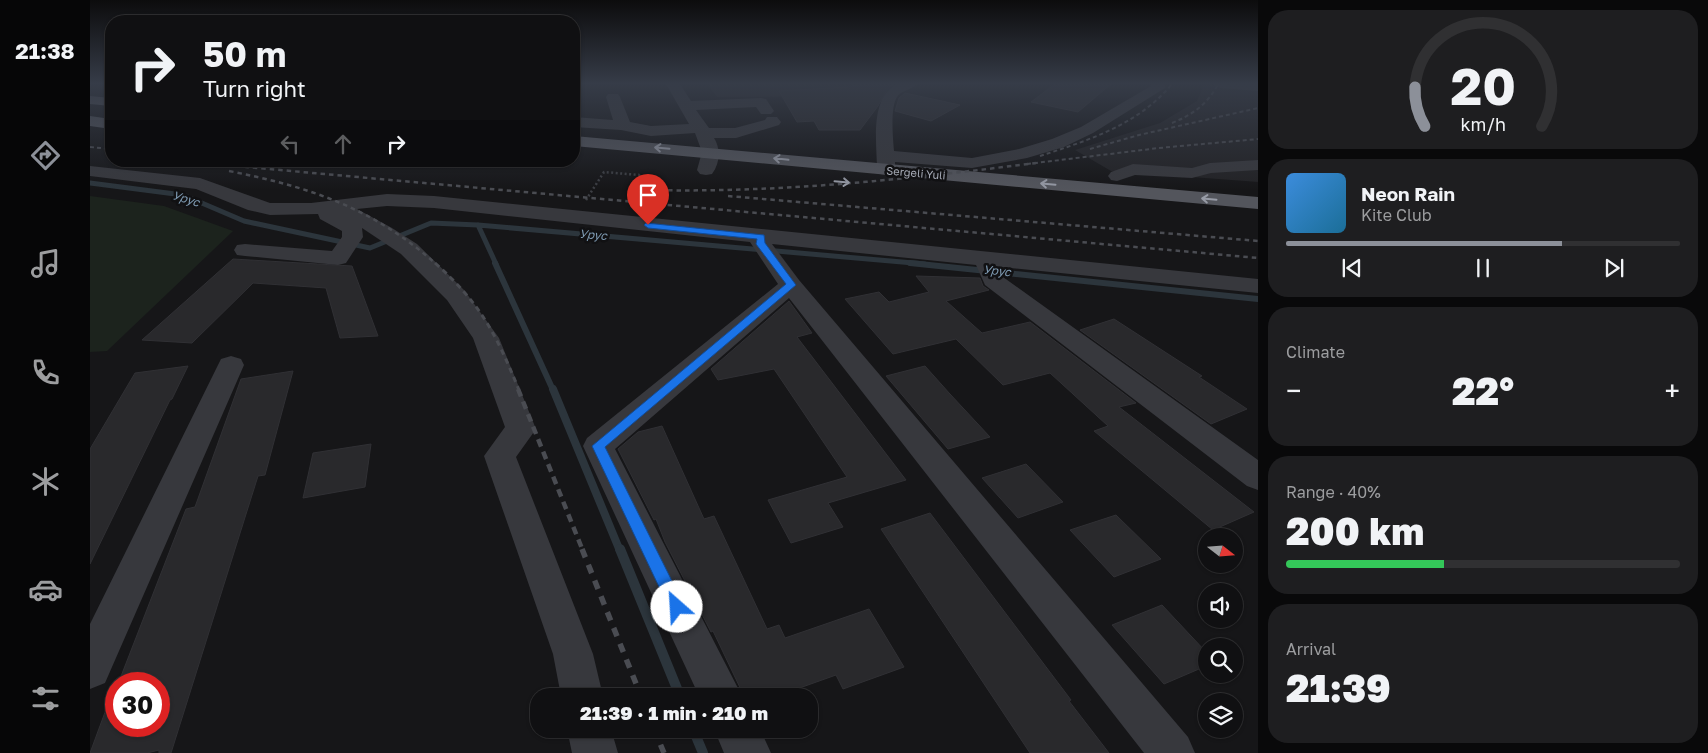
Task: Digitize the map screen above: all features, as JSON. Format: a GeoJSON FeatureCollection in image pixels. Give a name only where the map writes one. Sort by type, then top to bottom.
{"type":"FeatureCollection","features":[{"type":"Feature","properties":{"kind":"main road"},"geometry":{"type":"LineString","coordinates":[[90,122],[105,123]]}},
{"type":"Feature","properties":{"kind":"main road","name":"Sergeli Yuli"},"geometry":{"type":"LineString","coordinates":[[580,141],[709,161],[1258,220]]}},
{"type":"Feature","properties":{"kind":"main road","name":"Sergeli Yuli"},"geometry":{"type":"LineString","coordinates":[[580,158],[886,163],[1258,203]]}},
{"type":"Feature","properties":{"kind":"street"},"geometry":{"type":"LineString","coordinates":[[621,119],[623,125]]}},
{"type":"Feature","properties":{"kind":"street"},"geometry":{"type":"LineString","coordinates":[[695,119],[702,131],[709,161]]}},
{"type":"Feature","properties":{"kind":"street"},"geometry":{"type":"LineString","coordinates":[[580,122],[623,125],[644,130],[736,133],[773,122],[771,119]]}},
{"type":"Feature","properties":{"kind":"street"},"geometry":{"type":"LineString","coordinates":[[885,119],[886,163],[972,163],[1021,154],[1058,143],[1105,119]]}},
{"type":"Feature","properties":{"kind":"street"},"geometry":{"type":"LineString","coordinates":[[1117,176],[1133,168],[1192,173],[1210,168],[1258,165]]}},
{"type":"Feature","properties":{"kind":"street"},"geometry":{"type":"LineString","coordinates":[[90,171],[200,184],[262,208],[297,210],[377,201],[416,200],[573,217],[764,246],[989,269],[1253,290]]}},
{"type":"Feature","properties":{"kind":"street"},"geometry":{"type":"LineString","coordinates":[[246,250],[338,258],[353,237],[352,228],[326,208]]}},
{"type":"Feature","properties":{"kind":"street"},"geometry":{"type":"LineString","coordinates":[[326,208],[397,240],[456,295],[486,338],[521,428],[500,456],[572,654],[580,688]]}},
{"type":"Feature","properties":{"kind":"street"},"geometry":{"type":"LineString","coordinates":[[764,246],[791,285],[1172,753]]}},
{"type":"Feature","properties":{"kind":"street"},"geometry":{"type":"LineString","coordinates":[[989,269],[1258,476]]}},
{"type":"Feature","properties":{"kind":"street"},"geometry":{"type":"LineString","coordinates":[[717,688],[598,446],[791,285]]}},
{"type":"Feature","properties":{"kind":"street"},"geometry":{"type":"LineString","coordinates":[[90,668],[231,366]]}},
{"type":"Feature","properties":{"kind":"street"},"geometry":{"type":"LineString","coordinates":[[591,738],[595,753]]}},
{"type":"Feature","properties":{"kind":"street"},"geometry":{"type":"LineString","coordinates":[[740,738],[748,753]]}},
{"type":"Feature","properties":{"kind":"path"},"geometry":{"type":"LineString","coordinates":[[573,217],[604,172],[639,175],[641,173]]}},
{"type":"Feature","properties":{"kind":"shaded area"},"geometry":{"type":"Polygon","coordinates":[[[1166,119],[1258,119],[1258,182],[1111,171],[1075,150],[1160,123],[1166,119]]]}},
{"type":"Feature","properties":{"kind":"shaded area"},"geometry":{"type":"Polygon","coordinates":[[[90,196],[164,206],[233,231],[107,351],[90,352],[90,196]]]}},
{"type":"Feature","properties":{"kind":"building"},"geometry":{"type":"Polygon","coordinates":[[[795,119],[868,119],[860,130],[819,130],[814,121],[797,122],[795,119]]]}},
{"type":"Feature","properties":{"kind":"building"},"geometry":{"type":"Polygon","coordinates":[[[233,259],[352,266],[378,336],[340,338],[326,288],[253,283],[192,343],[142,340],[233,259]]]}},
{"type":"Feature","properties":{"kind":"building"},"geometry":{"type":"Polygon","coordinates":[[[916,276],[980,278],[983,286],[989,290],[946,301],[982,333],[1030,322],[1136,403],[1119,407],[1254,512],[1218,528],[1211,528],[1094,431],[1108,426],[1050,373],[1003,385],[956,339],[893,354],[845,299],[879,292],[889,302],[929,292],[916,276]]]}},
{"type":"Feature","properties":{"kind":"building"},"geometry":{"type":"Polygon","coordinates":[[[789,301],[812,333],[797,337],[906,480],[828,503],[843,527],[791,543],[768,500],[847,477],[774,369],[718,380],[711,369],[789,301]]]}},
{"type":"Feature","properties":{"kind":"building"},"geometry":{"type":"Polygon","coordinates":[[[1114,319],[1202,376],[1199,377],[1247,409],[1211,424],[1080,330],[1114,319]]]}},
{"type":"Feature","properties":{"kind":"building"},"geometry":{"type":"Polygon","coordinates":[[[188,366],[90,564],[90,449],[135,373],[188,366]]]}},
{"type":"Feature","properties":{"kind":"building"},"geometry":{"type":"Polygon","coordinates":[[[925,366],[990,437],[948,449],[886,376],[925,366]]]}},
{"type":"Feature","properties":{"kind":"building"},"geometry":{"type":"Polygon","coordinates":[[[293,371],[265,475],[258,476],[171,753],[159,753],[159,750],[147,753],[90,753],[105,712],[105,737],[170,737],[170,672],[123,672],[186,509],[195,507],[241,379],[293,371]]]}},
{"type":"Feature","properties":{"kind":"building"},"geometry":{"type":"Polygon","coordinates":[[[662,426],[704,519],[714,516],[767,629],[779,625],[785,638],[869,609],[904,667],[843,689],[836,675],[799,688],[740,688],[713,631],[711,632],[665,542],[656,519],[654,520],[618,449],[638,432],[662,426]]]}},
{"type":"Feature","properties":{"kind":"building"},"geometry":{"type":"Polygon","coordinates":[[[371,444],[365,487],[303,498],[313,453],[371,444]]]}},
{"type":"Feature","properties":{"kind":"building"},"geometry":{"type":"Polygon","coordinates":[[[1026,464],[1063,502],[1018,518],[982,478],[1026,464]]]}},
{"type":"Feature","properties":{"kind":"building"},"geometry":{"type":"Polygon","coordinates":[[[930,513],[1109,753],[1030,753],[881,529],[930,513]]]}},
{"type":"Feature","properties":{"kind":"building"},"geometry":{"type":"Polygon","coordinates":[[[1116,515],[1161,559],[1114,577],[1070,530],[1116,515]]]}},
{"type":"Feature","properties":{"kind":"building"},"geometry":{"type":"Polygon","coordinates":[[[1162,605],[1198,643],[1198,669],[1164,684],[1112,625],[1162,605]]]}},
{"type":"Feature","properties":{"kind":"waterway","name":"Урус"},"geometry":{"type":"LineString","coordinates":[[90,183],[183,195],[244,221],[370,248],[431,223],[478,225]]}},
{"type":"Feature","properties":{"kind":"waterway","name":"Урус"},"geometry":{"type":"LineString","coordinates":[[478,225],[925,264]]}},
{"type":"Feature","properties":{"kind":"waterway"},"geometry":{"type":"LineString","coordinates":[[478,225],[496,264]]}},
{"type":"Feature","properties":{"kind":"waterway"},"geometry":{"type":"LineString","coordinates":[[495,263],[553,390]]}},
{"type":"Feature","properties":{"kind":"waterway","name":"Урус"},"geometry":{"type":"LineString","coordinates":[[910,263],[1258,299]]}},
{"type":"Feature","properties":{"kind":"waterway"},"geometry":{"type":"LineString","coordinates":[[553,389],[620,551]]}},
{"type":"Feature","properties":{"kind":"waterway"},"geometry":{"type":"LineString","coordinates":[[620,549],[677,688]]}},
{"type":"Feature","properties":{"kind":"waterway"},"geometry":{"type":"LineString","coordinates":[[697,738],[703,753]]}},
{"type":"Feature","properties":{"kind":"railway"},"geometry":{"type":"LineString","coordinates":[[1040,156],[1077,144],[1131,119]]}},
{"type":"Feature","properties":{"kind":"railway"},"geometry":{"type":"LineString","coordinates":[[1172,123],[1180,119]]}},
{"type":"Feature","properties":{"kind":"railway"},"geometry":{"type":"LineString","coordinates":[[1090,149],[1139,135],[1209,119]]}},
{"type":"Feature","properties":{"kind":"railway"},"geometry":{"type":"LineString","coordinates":[[1027,164],[1159,148],[1258,139]]}},
{"type":"Feature","properties":{"kind":"railway"},"geometry":{"type":"LineString","coordinates":[[90,147],[105,148]]}},
{"type":"Feature","properties":{"kind":"railway"},"geometry":{"type":"LineString","coordinates":[[651,190],[748,189],[844,184],[1036,163]]}},
{"type":"Feature","properties":{"kind":"railway"},"geometry":{"type":"LineString","coordinates":[[246,167],[1258,258]]}},
{"type":"Feature","properties":{"kind":"railway"},"geometry":{"type":"LineString","coordinates":[[229,171],[287,184],[339,202],[388,228],[436,264]]}},
{"type":"Feature","properties":{"kind":"railway"},"geometry":{"type":"LineString","coordinates":[[728,196],[1258,241]]}},
{"type":"Feature","properties":{"kind":"railway"},"geometry":{"type":"LineString","coordinates":[[435,263],[464,292],[486,321],[503,352],[519,390]]}},
{"type":"Feature","properties":{"kind":"railway"},"geometry":{"type":"LineString","coordinates":[[518,389],[583,551]]}},
{"type":"Feature","properties":{"kind":"railway"},"geometry":{"type":"LineString","coordinates":[[582,549],[638,688]]}},
{"type":"Feature","properties":{"kind":"railway"},"geometry":{"type":"LineString","coordinates":[[658,738],[664,753]]}},
{"type":"Feature","properties":{"kind":"route"},"geometry":{"type":"LineString","coordinates":[[648,225],[761,237],[761,244],[791,285],[598,446],[677,607]]}}]}
